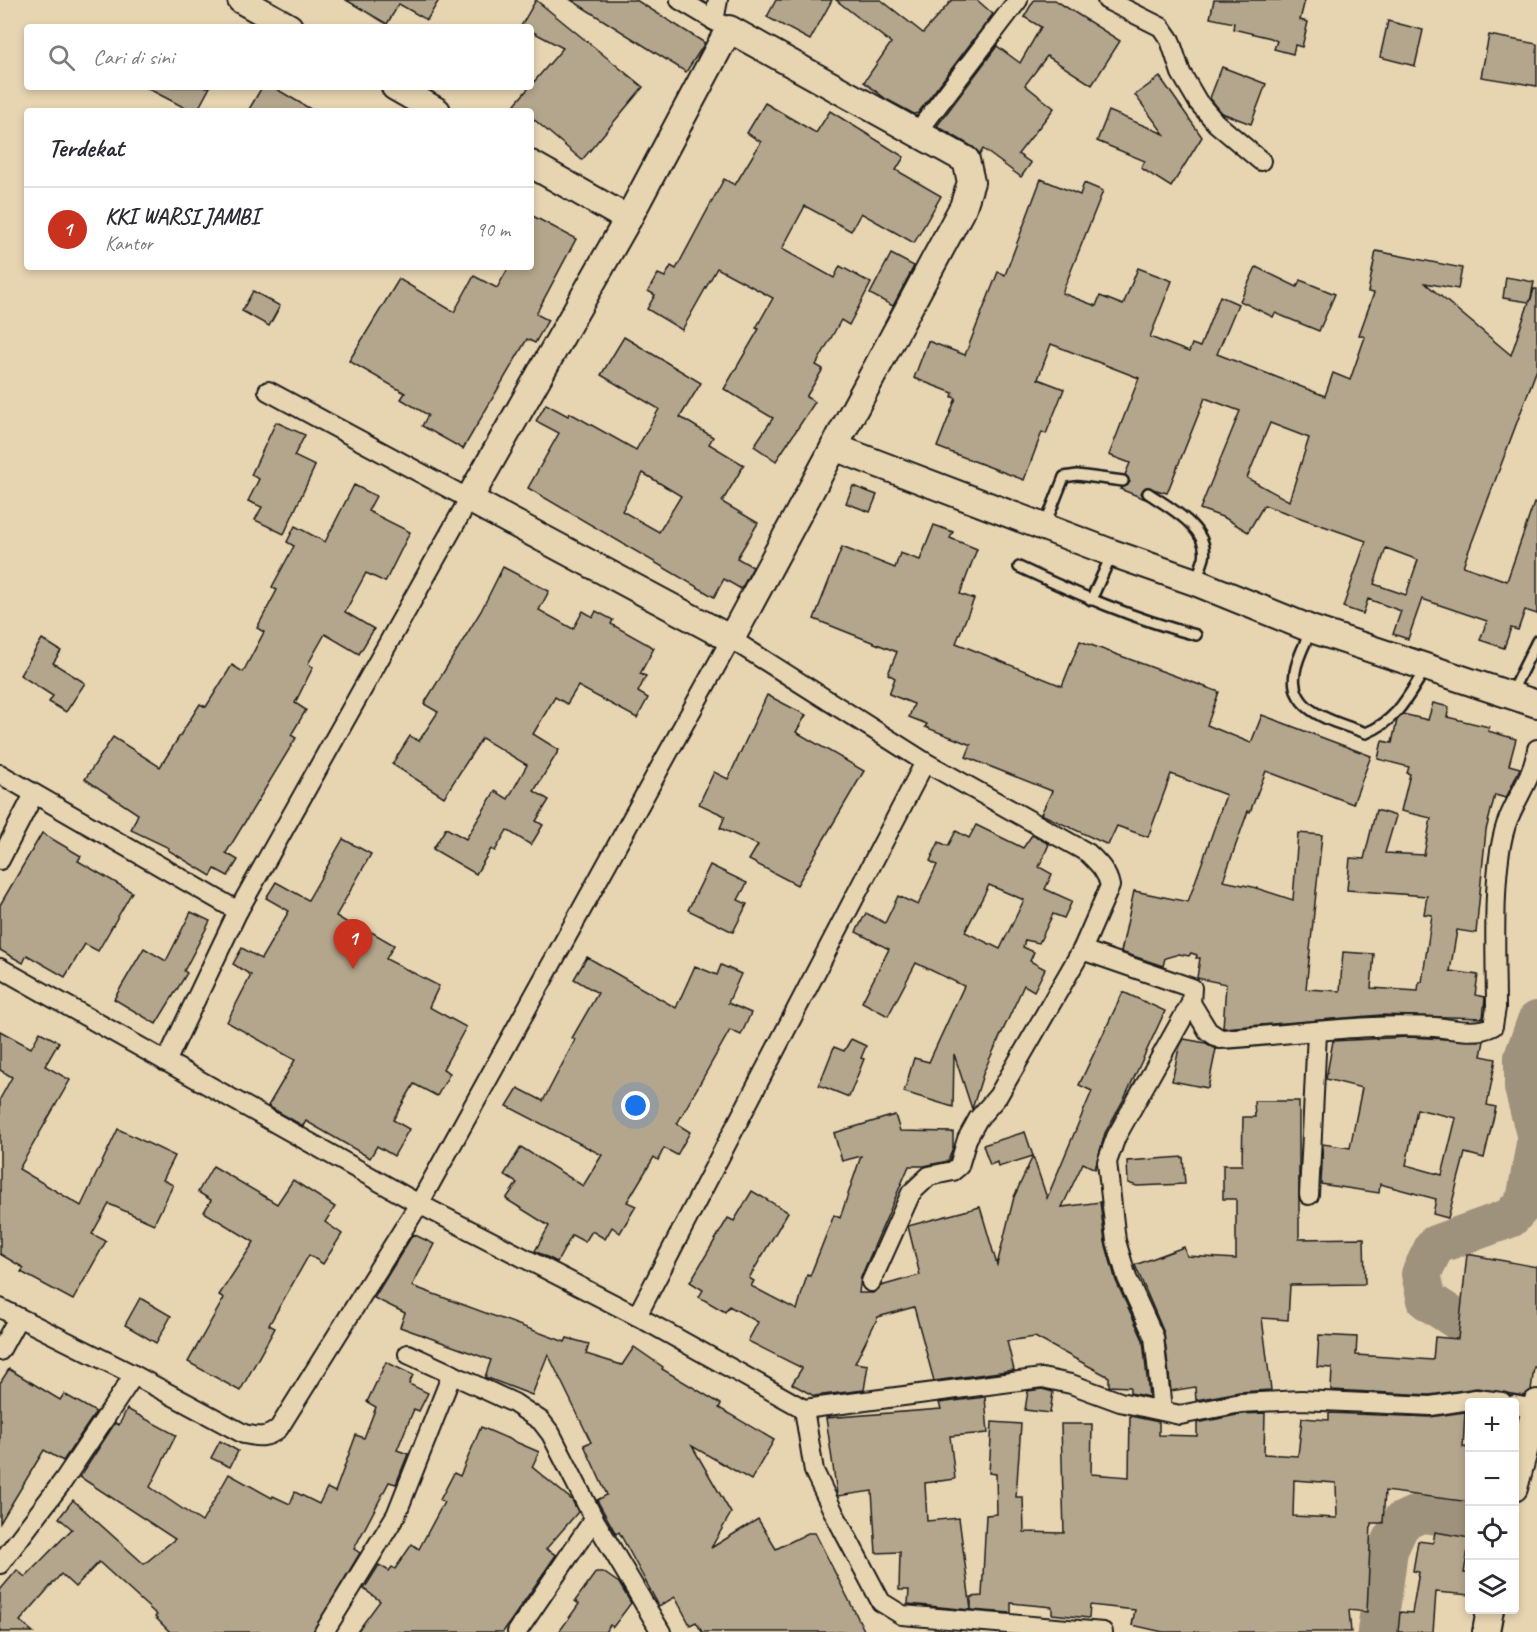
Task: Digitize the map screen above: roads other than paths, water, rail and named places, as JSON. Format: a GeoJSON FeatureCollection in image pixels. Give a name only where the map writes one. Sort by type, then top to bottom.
{"type":"FeatureCollection","features":[{"type":"Feature","properties":{"kind":"street"},"geometry":{"type":"LineString","coordinates":[[241,0],[284,24]]}},
{"type":"Feature","properties":{"kind":"street"},"geometry":{"type":"LineString","coordinates":[[0,1308],[134,1375],[244,1434],[258,1437],[270,1435],[279,1428],[419,1204],[731,639],[968,194],[971,182],[966,160],[680,0]]}},
{"type":"Feature","properties":{"kind":"street"},"geometry":{"type":"LineString","coordinates":[[166,1062],[238,911],[628,219],[722,25],[718,0]]}},
{"type":"Feature","properties":{"kind":"street"},"geometry":{"type":"LineString","coordinates":[[916,134],[1018,0]]}},
{"type":"Feature","properties":{"kind":"street"},"geometry":{"type":"LineString","coordinates":[[1107,0],[1161,27],[1170,40],[1181,73],[1198,102],[1216,123],[1261,162]]}},
{"type":"Feature","properties":{"kind":"street"},"geometry":{"type":"LineString","coordinates":[[400,90],[432,108]]}},
{"type":"Feature","properties":{"kind":"street"},"geometry":{"type":"LineString","coordinates":[[534,166],[628,219]]}},
{"type":"Feature","properties":{"kind":"street"},"geometry":{"type":"LineString","coordinates":[[268,391],[731,639],[925,762],[1088,853],[1102,866],[1110,886],[1082,950],[998,1096],[978,1119],[967,1139],[959,1166],[953,1171],[929,1176],[911,1193],[871,1282]]}},
{"type":"Feature","properties":{"kind":"street"},"geometry":{"type":"LineString","coordinates":[[834,447],[1044,528],[1195,582],[1311,629],[1537,704]]}},
{"type":"Feature","properties":{"kind":"street"},"geometry":{"type":"LineString","coordinates":[[1191,1003],[1208,1031],[1220,1039],[1362,1028],[1432,1027],[1483,1031],[1493,1026],[1496,1008],[1499,865],[1506,825],[1533,769],[1537,749]]}},
{"type":"Feature","properties":{"kind":"street"},"geometry":{"type":"LineString","coordinates":[[637,1316],[925,762]]}},
{"type":"Feature","properties":{"kind":"street"},"geometry":{"type":"LineString","coordinates":[[0,774],[238,911]]}},
{"type":"Feature","properties":{"kind":"street"},"geometry":{"type":"LineString","coordinates":[[0,860],[34,794]]}},
{"type":"Feature","properties":{"kind":"street"},"geometry":{"type":"LineString","coordinates":[[1082,950],[1185,983],[1192,988],[1191,1003],[1116,1137],[1107,1162],[1116,1241],[1127,1278],[1154,1337],[1162,1409]]}},
{"type":"Feature","properties":{"kind":"street"},"geometry":{"type":"LineString","coordinates":[[0,968],[419,1204],[637,1316],[804,1409],[1042,1378],[1079,1386],[1120,1402],[1162,1409],[1180,1415],[1241,1403],[1265,1401],[1301,1400],[1431,1406],[1465,1401]]}},
{"type":"Feature","properties":{"kind":"street"},"geometry":{"type":"LineString","coordinates":[[1309,1195],[1317,1033]]}},
{"type":"Feature","properties":{"kind":"street"},"geometry":{"type":"LineString","coordinates":[[0,1351],[18,1318]]}},
{"type":"Feature","properties":{"kind":"street"},"geometry":{"type":"LineString","coordinates":[[408,1354],[514,1403],[541,1421],[551,1434],[594,1519],[661,1632]]}},
{"type":"Feature","properties":{"kind":"street"},"geometry":{"type":"LineString","coordinates":[[324,1632],[396,1515],[452,1374]]}},
{"type":"Feature","properties":{"kind":"street"},"geometry":{"type":"LineString","coordinates":[[0,1564],[63,1481],[134,1375]]}},
{"type":"Feature","properties":{"kind":"street"},"geometry":{"type":"LineString","coordinates":[[1519,1465],[1529,1406]]}},
{"type":"Feature","properties":{"kind":"street"},"geometry":{"type":"LineString","coordinates":[[804,1409],[814,1471],[864,1575],[881,1602],[902,1615],[1103,1632]]}},
{"type":"Feature","properties":{"kind":"street"},"geometry":{"type":"LineString","coordinates":[[518,1632],[594,1519]]}},
{"type":"Feature","properties":{"kind":"street"},"geometry":{"type":"LineString","coordinates":[[1486,1632],[1489,1614]]}},
{"type":"Feature","properties":{"kind":"lane"},"geometry":{"type":"LineString","coordinates":[[1044,528],[1064,477],[1077,475],[1123,481]]}},
{"type":"Feature","properties":{"kind":"lane"},"geometry":{"type":"LineString","coordinates":[[1148,493],[1193,526],[1202,539],[1205,556],[1195,582]]}},
{"type":"Feature","properties":{"kind":"lane"},"geometry":{"type":"LineString","coordinates":[[1091,600],[1112,553]]}},
{"type":"Feature","properties":{"kind":"lane"},"geometry":{"type":"LineString","coordinates":[[1019,567],[1091,600],[1160,625],[1196,634]]}},
{"type":"Feature","properties":{"kind":"lane"},"geometry":{"type":"LineString","coordinates":[[1311,629],[1295,671],[1294,689],[1303,704],[1313,713],[1366,733],[1384,725],[1391,718],[1426,668]]}},
{"type":"Feature","properties":{"kind":"lane"},"geometry":{"type":"LineString","coordinates":[[1510,695],[1537,641]]}},
{"type":"Feature","properties":{"kind":"waterway"},"geometry":{"type":"LineString","coordinates":[[1487,1398],[1479,1339],[1468,1327],[1427,1300],[1421,1274],[1435,1245],[1510,1218],[1526,1201],[1537,1138],[1524,1088],[1524,1057],[1537,1021]]}},
{"type":"Feature","properties":{"kind":"waterway"},"geometry":{"type":"LineString","coordinates":[[1377,1632],[1388,1550],[1401,1522],[1421,1513],[1465,1517]]}},
{"type":"Feature","properties":{"kind":"place","name":"KKI WARSI JAMBI"},"geometry":{"type":"Point","coordinates":[353,969]}}]}
